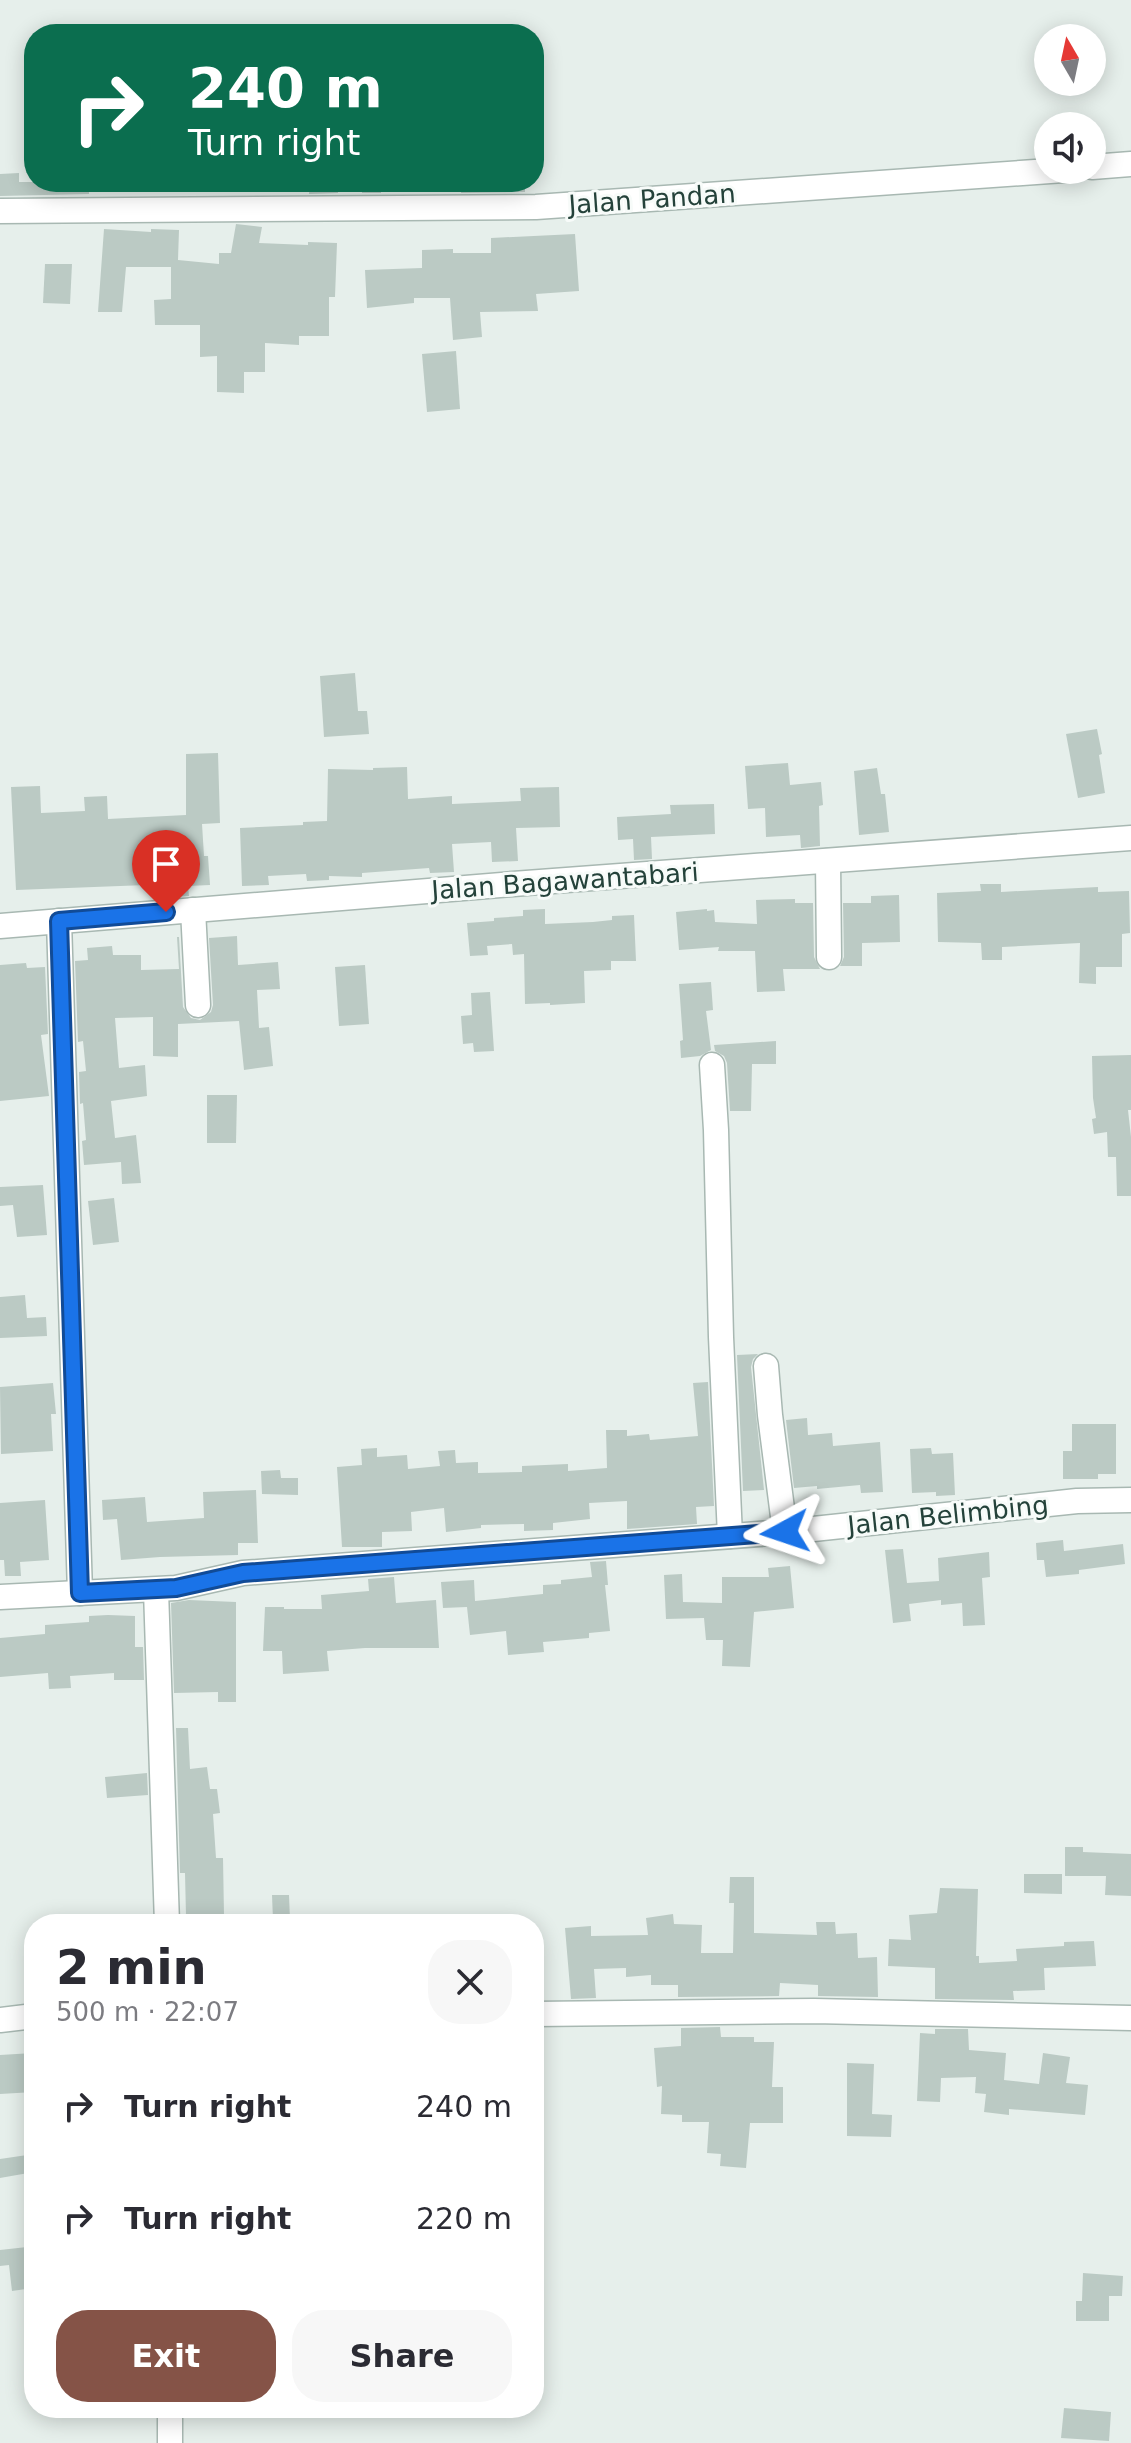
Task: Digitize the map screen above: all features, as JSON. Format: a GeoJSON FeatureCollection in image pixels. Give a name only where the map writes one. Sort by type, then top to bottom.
{"type":"FeatureCollection","features":[{"type":"Feature","properties":{"kind":"street"},"geometry":{"type":"LineString","coordinates":[[1106,166],[1131,164]]}},
{"type":"Feature","properties":{"kind":"street","name":"Jalan Pandan"},"geometry":{"type":"LineString","coordinates":[[0,211],[536,207],[1034,172]]}},
{"type":"Feature","properties":{"kind":"street","name":"Jalan Bagawantabari"},"geometry":{"type":"LineString","coordinates":[[0,926],[1131,838]]}},
{"type":"Feature","properties":{"kind":"street"},"geometry":{"type":"LineString","coordinates":[[828,861],[829,957]]}},
{"type":"Feature","properties":{"kind":"street"},"geometry":{"type":"LineString","coordinates":[[193,910],[198,1005]]}},
{"type":"Feature","properties":{"kind":"street"},"geometry":{"type":"LineString","coordinates":[[59,921],[80,1593]]}},
{"type":"Feature","properties":{"kind":"street"},"geometry":{"type":"LineString","coordinates":[[712,1065],[730,1536]]}},
{"type":"Feature","properties":{"kind":"street"},"geometry":{"type":"LineString","coordinates":[[766,1366],[785,1532]]}},
{"type":"Feature","properties":{"kind":"street","name":"Jalan Belimbing"},"geometry":{"type":"LineString","coordinates":[[0,1597],[156,1590],[243,1573],[785,1532],[1077,1501],[1131,1500]]}},
{"type":"Feature","properties":{"kind":"street"},"geometry":{"type":"LineString","coordinates":[[156,1590],[167,1914]]}},
{"type":"Feature","properties":{"kind":"street"},"geometry":{"type":"LineString","coordinates":[[544,2014],[814,2011],[1131,2018]]}},
{"type":"Feature","properties":{"kind":"street"},"geometry":{"type":"LineString","coordinates":[[0,2020],[24,2017]]}},
{"type":"Feature","properties":{"kind":"street"},"geometry":{"type":"LineString","coordinates":[[170,2418],[170,2443]]}},
{"type":"Feature","properties":{"kind":"building"},"geometry":{"type":"Polygon","coordinates":[[[19,173],[19,182],[24,182],[24,192],[89,194],[0,196],[0,174],[19,173]]]}},
{"type":"Feature","properties":{"kind":"building"},"geometry":{"type":"Polygon","coordinates":[[[309,192],[338,192],[338,193],[309,192]]]}},
{"type":"Feature","properties":{"kind":"building"},"geometry":{"type":"Polygon","coordinates":[[[236,224],[262,227],[259,243],[337,243],[335,297],[329,297],[329,336],[299,336],[299,345],[265,343],[265,372],[244,372],[244,393],[217,392],[217,356],[200,357],[200,325],[155,325],[154,300],[171,299],[171,267],[126,267],[122,312],[98,312],[104,229],[179,230],[178,260],[219,264],[219,253],[231,253],[236,224]]]}},
{"type":"Feature","properties":{"kind":"building"},"geometry":{"type":"Polygon","coordinates":[[[575,234],[579,291],[536,294],[538,311],[480,312],[482,337],[453,340],[450,298],[414,298],[414,303],[367,308],[365,270],[422,268],[422,250],[491,253],[491,238],[575,234]]]}},
{"type":"Feature","properties":{"kind":"building"},"geometry":{"type":"Polygon","coordinates":[[[45,264],[72,264],[70,304],[43,303],[45,264]]]}},
{"type":"Feature","properties":{"kind":"building"},"geometry":{"type":"Polygon","coordinates":[[[456,351],[460,409],[427,412],[422,354],[456,351]]]}},
{"type":"Feature","properties":{"kind":"building"},"geometry":{"type":"Polygon","coordinates":[[[355,673],[358,711],[367,711],[369,734],[324,737],[320,676],[355,673]]]}},
{"type":"Feature","properties":{"kind":"building"},"geometry":{"type":"Polygon","coordinates":[[[1097,729],[1105,793],[1078,798],[1066,734],[1097,729]]]}},
{"type":"Feature","properties":{"kind":"building"},"geometry":{"type":"Polygon","coordinates":[[[218,753],[220,823],[202,824],[210,885],[188,886],[189,896],[173,897],[172,884],[16,890],[11,787],[40,786],[41,813],[85,811],[84,797],[107,796],[108,819],[186,815],[186,754],[218,753]]]}},
{"type":"Feature","properties":{"kind":"building"},"geometry":{"type":"Polygon","coordinates":[[[788,763],[790,785],[821,782],[820,846],[801,848],[800,835],[766,837],[765,808],[748,809],[745,766],[788,763]]]}},
{"type":"Feature","properties":{"kind":"building"},"geometry":{"type":"Polygon","coordinates":[[[407,767],[408,799],[452,796],[452,804],[521,801],[520,788],[559,787],[560,827],[516,828],[518,861],[492,862],[491,842],[452,844],[454,872],[430,873],[429,868],[362,873],[362,877],[329,876],[329,880],[307,881],[306,874],[268,876],[269,885],[242,886],[240,828],[327,821],[328,769],[407,767]]]}},
{"type":"Feature","properties":{"kind":"building"},"geometry":{"type":"Polygon","coordinates":[[[877,768],[881,794],[885,794],[889,832],[859,835],[854,771],[877,768]]]}},
{"type":"Feature","properties":{"kind":"building"},"geometry":{"type":"Polygon","coordinates":[[[714,804],[715,834],[651,837],[652,859],[634,860],[633,839],[618,840],[617,817],[671,814],[670,805],[714,804]]]}},
{"type":"Feature","properties":{"kind":"building"},"geometry":{"type":"Polygon","coordinates":[[[980,884],[1001,884],[1001,892],[1098,887],[1098,892],[1129,891],[1130,933],[1122,934],[1122,967],[1096,967],[1096,984],[1079,983],[1080,943],[1002,947],[1002,960],[982,960],[981,943],[938,942],[937,893],[981,891],[980,884]]]}},
{"type":"Feature","properties":{"kind":"building"},"geometry":{"type":"Polygon","coordinates":[[[899,895],[900,942],[862,943],[862,966],[840,966],[844,957],[843,903],[871,903],[871,896],[899,895]]]}},
{"type":"Feature","properties":{"kind":"building"},"geometry":{"type":"Polygon","coordinates":[[[795,899],[795,903],[813,903],[814,957],[820,969],[783,969],[785,991],[757,992],[755,951],[718,951],[719,947],[679,950],[676,912],[714,910],[715,922],[757,924],[756,900],[795,899]]]}},
{"type":"Feature","properties":{"kind":"building"},"geometry":{"type":"Polygon","coordinates":[[[545,909],[545,924],[593,922],[612,920],[612,916],[634,915],[636,961],[611,961],[611,970],[584,971],[585,1003],[525,1004],[524,954],[513,955],[512,944],[487,946],[488,955],[470,956],[467,923],[523,916],[523,910],[545,909]]]}},
{"type":"Feature","properties":{"kind":"building"},"geometry":{"type":"Polygon","coordinates":[[[237,936],[238,965],[278,962],[280,989],[257,990],[259,1028],[269,1027],[273,1066],[244,1070],[239,1021],[178,1024],[178,1057],[153,1056],[153,1017],[115,1018],[119,1068],[145,1065],[147,1096],[111,1101],[115,1138],[136,1135],[141,1183],[122,1184],[121,1162],[84,1165],[82,1141],[86,1140],[79,1072],[86,1071],[83,1041],[78,1042],[75,961],[88,960],[87,948],[112,946],[113,955],[141,955],[141,970],[179,969],[179,937],[183,1007],[191,1018],[200,1020],[211,1012],[213,1005],[209,938],[237,936]]]}},
{"type":"Feature","properties":{"kind":"building"},"geometry":{"type":"Polygon","coordinates":[[[26,963],[27,968],[45,967],[48,1034],[41,1035],[49,1096],[0,1101],[0,965],[26,963]]]}},
{"type":"Feature","properties":{"kind":"building"},"geometry":{"type":"Polygon","coordinates":[[[365,965],[369,1024],[339,1026],[335,967],[365,965]]]}},
{"type":"Feature","properties":{"kind":"building"},"geometry":{"type":"Polygon","coordinates":[[[711,982],[713,1010],[706,1011],[711,1050],[700,1056],[681,1058],[680,1041],[683,1040],[679,984],[711,982]]]}},
{"type":"Feature","properties":{"kind":"building"},"geometry":{"type":"Polygon","coordinates":[[[490,992],[494,1051],[474,1052],[473,1043],[463,1044],[461,1016],[472,1015],[471,993],[490,992]]]}},
{"type":"Feature","properties":{"kind":"building"},"geometry":{"type":"Polygon","coordinates":[[[776,1041],[776,1064],[752,1064],[751,1111],[730,1111],[727,1063],[724,1056],[715,1051],[714,1045],[776,1041]]]}},
{"type":"Feature","properties":{"kind":"building"},"geometry":{"type":"Polygon","coordinates":[[[1131,1055],[1131,1110],[1128,1110],[1131,1196],[1117,1196],[1116,1157],[1108,1157],[1107,1132],[1094,1134],[1092,1119],[1096,1118],[1092,1056],[1131,1055]]]}},
{"type":"Feature","properties":{"kind":"building"},"geometry":{"type":"Polygon","coordinates":[[[207,1095],[237,1095],[236,1143],[207,1143],[207,1095]]]}},
{"type":"Feature","properties":{"kind":"building"},"geometry":{"type":"Polygon","coordinates":[[[43,1185],[47,1235],[17,1237],[13,1205],[0,1206],[0,1187],[43,1185]]]}},
{"type":"Feature","properties":{"kind":"building"},"geometry":{"type":"Polygon","coordinates":[[[114,1198],[119,1242],[93,1245],[88,1201],[114,1198]]]}},
{"type":"Feature","properties":{"kind":"building"},"geometry":{"type":"Polygon","coordinates":[[[25,1295],[27,1318],[46,1317],[47,1336],[0,1338],[0,1297],[25,1295]]]}},
{"type":"Feature","properties":{"kind":"building"},"geometry":{"type":"Polygon","coordinates":[[[758,1354],[751,1367],[764,1490],[743,1491],[737,1355],[758,1354]]]}},
{"type":"Feature","properties":{"kind":"building"},"geometry":{"type":"Polygon","coordinates":[[[708,1382],[714,1506],[696,1507],[697,1524],[627,1529],[627,1501],[589,1503],[590,1519],[553,1523],[553,1530],[524,1531],[524,1524],[481,1525],[481,1528],[446,1532],[444,1508],[411,1512],[412,1531],[382,1532],[382,1547],[342,1547],[337,1467],[362,1465],[361,1449],[377,1448],[377,1457],[407,1455],[408,1469],[440,1466],[438,1451],[455,1450],[456,1463],[478,1462],[478,1473],[522,1472],[522,1466],[568,1464],[568,1471],[607,1468],[606,1430],[627,1430],[627,1436],[649,1434],[650,1440],[698,1436],[693,1383],[708,1382]]]}},
{"type":"Feature","properties":{"kind":"building"},"geometry":{"type":"Polygon","coordinates":[[[53,1383],[56,1414],[51,1414],[53,1451],[1,1454],[0,1387],[53,1383]]]}},
{"type":"Feature","properties":{"kind":"building"},"geometry":{"type":"Polygon","coordinates":[[[807,1418],[808,1435],[832,1433],[833,1446],[880,1442],[883,1492],[861,1493],[860,1485],[794,1488],[786,1420],[807,1418]]]}},
{"type":"Feature","properties":{"kind":"building"},"geometry":{"type":"Polygon","coordinates":[[[1072,1424],[1116,1424],[1116,1474],[1098,1474],[1098,1479],[1063,1479],[1063,1451],[1072,1451],[1072,1424]]]}},
{"type":"Feature","properties":{"kind":"building"},"geometry":{"type":"Polygon","coordinates":[[[931,1448],[932,1454],[953,1453],[955,1495],[912,1493],[910,1449],[931,1448]]]}},
{"type":"Feature","properties":{"kind":"building"},"geometry":{"type":"Polygon","coordinates":[[[280,1470],[281,1478],[298,1478],[298,1495],[262,1494],[261,1471],[280,1470]]]}},
{"type":"Feature","properties":{"kind":"building"},"geometry":{"type":"Polygon","coordinates":[[[256,1490],[258,1543],[238,1543],[238,1555],[121,1560],[117,1519],[103,1520],[102,1500],[145,1497],[147,1522],[204,1518],[203,1492],[256,1490]]]}},
{"type":"Feature","properties":{"kind":"building"},"geometry":{"type":"Polygon","coordinates":[[[45,1500],[49,1560],[20,1562],[21,1576],[5,1576],[4,1560],[0,1560],[0,1503],[45,1500]]]}},
{"type":"Feature","properties":{"kind":"building"},"geometry":{"type":"Polygon","coordinates":[[[1063,1540],[1064,1551],[1123,1544],[1125,1564],[1046,1577],[1044,1560],[1037,1560],[1036,1543],[1063,1540]]]}},
{"type":"Feature","properties":{"kind":"building"},"geometry":{"type":"Polygon","coordinates":[[[903,1549],[907,1583],[939,1581],[938,1558],[989,1552],[990,1577],[982,1578],[985,1625],[963,1626],[962,1603],[941,1605],[941,1600],[909,1604],[911,1621],[893,1623],[885,1550],[903,1549]]]}},
{"type":"Feature","properties":{"kind":"building"},"geometry":{"type":"Polygon","coordinates":[[[606,1561],[610,1631],[589,1633],[589,1638],[543,1642],[544,1652],[508,1655],[506,1631],[470,1635],[467,1607],[443,1608],[441,1582],[474,1580],[475,1601],[543,1594],[543,1585],[592,1577],[590,1562],[606,1561]]]}},
{"type":"Feature","properties":{"kind":"building"},"geometry":{"type":"Polygon","coordinates":[[[790,1566],[794,1608],[754,1612],[750,1667],[722,1666],[723,1640],[706,1640],[704,1618],[666,1619],[664,1575],[682,1574],[683,1602],[722,1603],[722,1577],[769,1577],[768,1568],[790,1566]]]}},
{"type":"Feature","properties":{"kind":"building"},"geometry":{"type":"Polygon","coordinates":[[[394,1577],[396,1603],[436,1600],[439,1648],[327,1651],[329,1671],[283,1674],[282,1651],[263,1651],[265,1607],[322,1609],[321,1595],[369,1591],[368,1579],[394,1577]]]}},
{"type":"Feature","properties":{"kind":"building"},"geometry":{"type":"Polygon","coordinates":[[[189,1600],[236,1602],[236,1702],[218,1702],[218,1692],[174,1693],[171,1603],[189,1600]]]}},
{"type":"Feature","properties":{"kind":"building"},"geometry":{"type":"Polygon","coordinates":[[[89,1616],[135,1616],[135,1647],[143,1647],[144,1680],[114,1680],[114,1673],[70,1676],[71,1688],[49,1689],[48,1673],[0,1677],[0,1638],[45,1634],[45,1625],[89,1622],[89,1616]]]}},
{"type":"Feature","properties":{"kind":"building"},"geometry":{"type":"Polygon","coordinates":[[[176,1728],[188,1728],[190,1769],[207,1767],[210,1789],[217,1789],[220,1813],[213,1814],[216,1858],[223,1858],[224,1914],[186,1914],[185,1873],[180,1873],[176,1728]]]}},
{"type":"Feature","properties":{"kind":"building"},"geometry":{"type":"Polygon","coordinates":[[[147,1773],[148,1795],[107,1798],[105,1777],[147,1773]]]}},
{"type":"Feature","properties":{"kind":"building"},"geometry":{"type":"Polygon","coordinates":[[[1065,1847],[1083,1847],[1083,1852],[1131,1854],[1131,1896],[1105,1895],[1106,1876],[1065,1876],[1065,1847]]]}},
{"type":"Feature","properties":{"kind":"building"},"geometry":{"type":"Polygon","coordinates":[[[1024,1874],[1062,1874],[1062,1894],[1024,1893],[1024,1874]]]}},
{"type":"Feature","properties":{"kind":"building"},"geometry":{"type":"Polygon","coordinates":[[[730,1877],[754,1877],[754,1933],[817,1935],[816,1922],[835,1922],[836,1934],[857,1933],[858,1958],[877,1957],[878,1997],[818,1996],[818,1985],[780,1983],[779,1996],[678,1997],[678,1985],[651,1985],[651,1975],[626,1977],[626,1968],[594,1969],[596,1998],[571,1999],[565,1928],[591,1926],[591,1936],[648,1935],[646,1918],[673,1914],[674,1924],[702,1925],[701,1953],[733,1953],[734,1903],[729,1903],[730,1877]]]}},
{"type":"Feature","properties":{"kind":"building"},"geometry":{"type":"Polygon","coordinates":[[[940,1888],[978,1889],[976,1956],[979,1956],[979,1963],[1017,1961],[1016,1949],[1094,1941],[1096,1966],[1044,1968],[1045,1990],[1013,1991],[1014,2000],[935,1999],[935,1968],[888,1966],[889,1939],[911,1940],[909,1915],[937,1913],[940,1888]]]}},
{"type":"Feature","properties":{"kind":"building"},"geometry":{"type":"Polygon","coordinates":[[[272,1895],[289,1895],[290,1914],[273,1914],[272,1895]]]}},
{"type":"Feature","properties":{"kind":"building"},"geometry":{"type":"Polygon","coordinates":[[[720,2027],[721,2037],[754,2037],[754,2042],[774,2042],[772,2087],[783,2087],[783,2123],[750,2123],[746,2168],[720,2166],[721,2154],[707,2153],[709,2122],[682,2122],[682,2115],[661,2114],[662,2086],[657,2087],[654,2048],[681,2046],[681,2028],[720,2027]]]}},
{"type":"Feature","properties":{"kind":"building"},"geometry":{"type":"Polygon","coordinates":[[[935,2029],[968,2029],[969,2050],[1006,2053],[1004,2080],[1039,2084],[1043,2053],[1070,2057],[1066,2083],[1088,2085],[1085,2115],[1009,2109],[1009,2115],[984,2112],[986,2094],[975,2093],[976,2077],[941,2078],[940,2102],[917,2101],[920,2033],[935,2034],[935,2029]]]}},
{"type":"Feature","properties":{"kind":"building"},"geometry":{"type":"Polygon","coordinates":[[[24,2054],[24,2093],[0,2094],[0,2055],[24,2054]]]}},
{"type":"Feature","properties":{"kind":"building"},"geometry":{"type":"Polygon","coordinates":[[[847,2063],[874,2064],[872,2114],[892,2115],[891,2137],[847,2136],[847,2063]]]}},
{"type":"Feature","properties":{"kind":"building"},"geometry":{"type":"Polygon","coordinates":[[[24,2155],[24,2174],[0,2178],[0,2159],[24,2155]]]}},
{"type":"Feature","properties":{"kind":"building"},"geometry":{"type":"Polygon","coordinates":[[[24,2247],[24,2289],[12,2291],[9,2265],[0,2266],[0,2250],[24,2247]]]}},
{"type":"Feature","properties":{"kind":"building"},"geometry":{"type":"Polygon","coordinates":[[[1083,2273],[1123,2276],[1122,2296],[1109,2296],[1109,2321],[1076,2321],[1076,2301],[1082,2301],[1083,2273]]]}},
{"type":"Feature","properties":{"kind":"building"},"geometry":{"type":"Polygon","coordinates":[[[1064,2408],[1111,2412],[1109,2441],[1061,2438],[1064,2408]]]}},
{"type":"Feature","properties":{"kind":"route"},"geometry":{"type":"LineString","coordinates":[[166,912],[59,921],[80,1593],[176,1588],[243,1573],[785,1532]]}}]}
